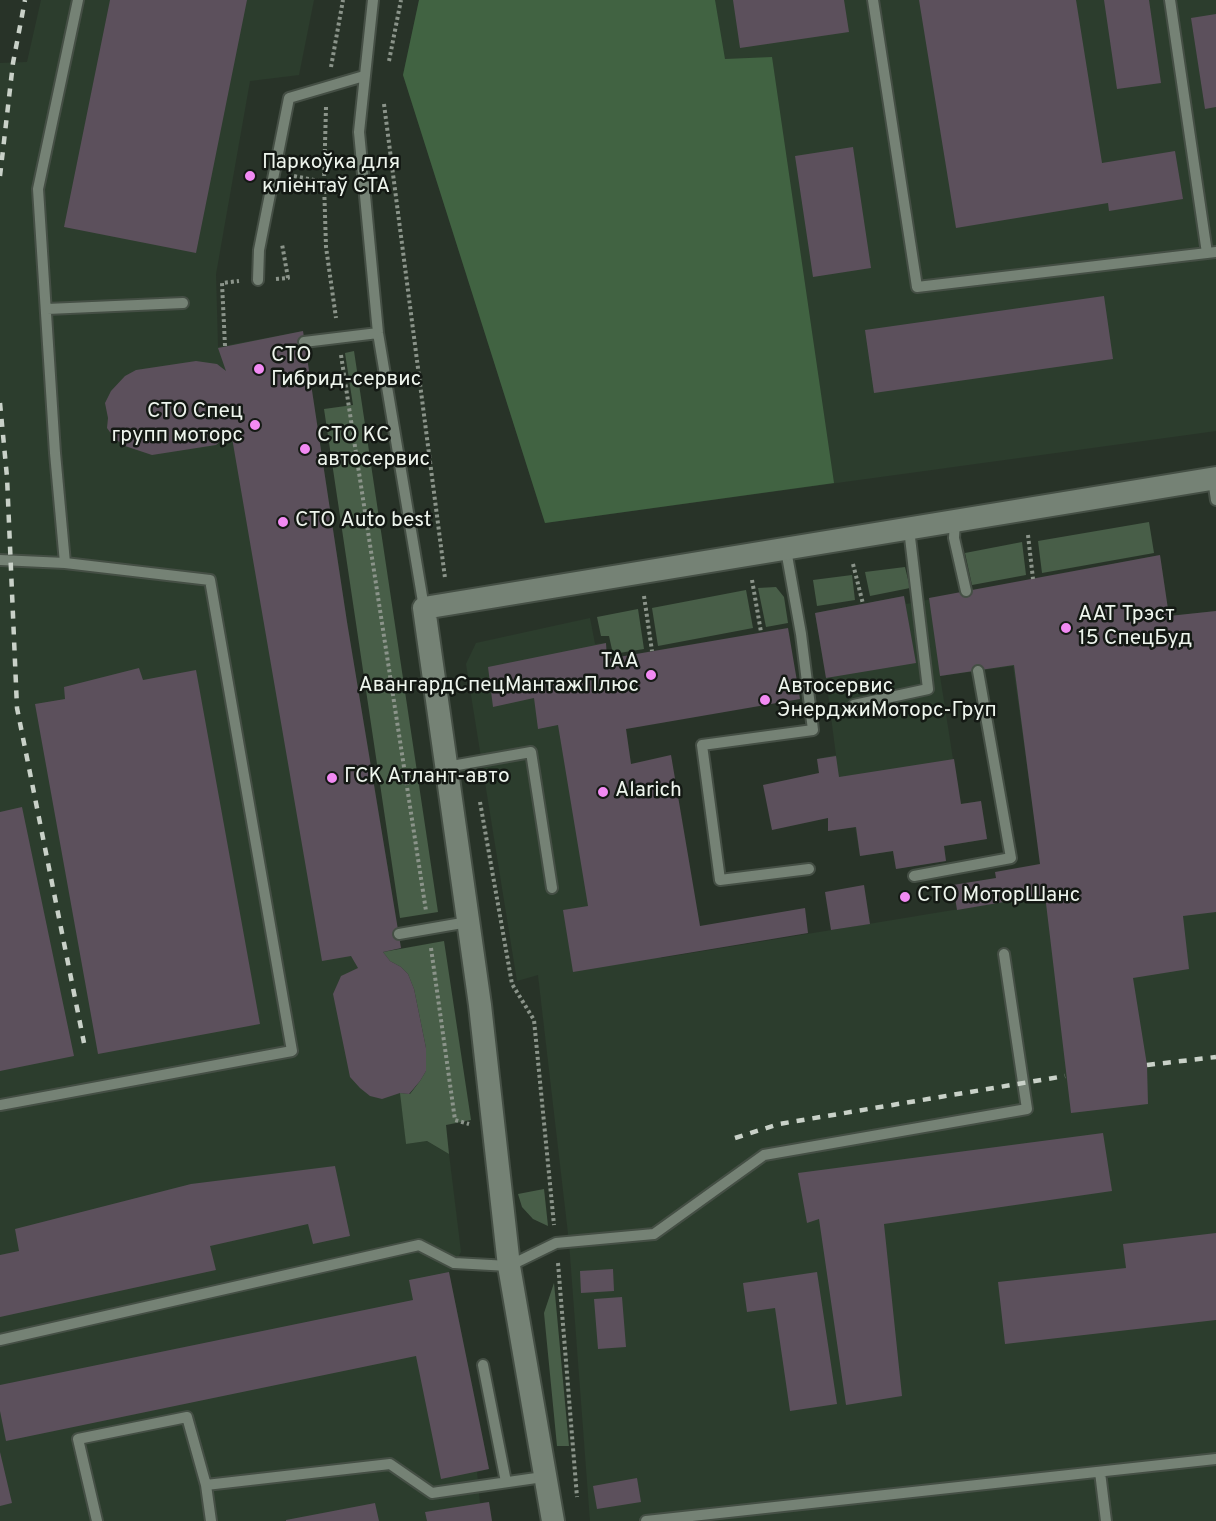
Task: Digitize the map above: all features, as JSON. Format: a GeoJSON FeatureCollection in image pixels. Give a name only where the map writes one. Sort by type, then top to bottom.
{"type":"FeatureCollection","features":[{"type":"Feature","properties":{"kind":"street"},"geometry":{"type":"LineString","coordinates":[[552,1521],[509,1266],[480,1005],[424,608],[955,521],[1215,486]]}},
{"type":"Feature","properties":{"kind":"lane"},"geometry":{"type":"LineString","coordinates":[[65,563],[55,453],[38,189],[78,0]]}},
{"type":"Feature","properties":{"kind":"lane"},"geometry":{"type":"LineString","coordinates":[[373,0],[358,132],[378,333],[424,608]]}},
{"type":"Feature","properties":{"kind":"lane"},"geometry":{"type":"LineString","coordinates":[[873,0],[917,287],[1211,252],[1170,0]]}},
{"type":"Feature","properties":{"kind":"lane"},"geometry":{"type":"LineString","coordinates":[[258,280],[259,250],[289,98],[364,76]]}},
{"type":"Feature","properties":{"kind":"lane"},"geometry":{"type":"LineString","coordinates":[[47,309],[183,303]]}},
{"type":"Feature","properties":{"kind":"lane"},"geometry":{"type":"LineString","coordinates":[[304,342],[378,333]]}},
{"type":"Feature","properties":{"kind":"lane"},"geometry":{"type":"LineString","coordinates":[[955,521],[954,538],[966,591]]}},
{"type":"Feature","properties":{"kind":"lane"},"geometry":{"type":"LineString","coordinates":[[854,705],[928,689],[909,529]]}},
{"type":"Feature","properties":{"kind":"lane"},"geometry":{"type":"LineString","coordinates":[[786,550],[801,634],[813,730],[702,745],[720,880],[808,869]]}},
{"type":"Feature","properties":{"kind":"lane"},"geometry":{"type":"LineString","coordinates":[[0,560],[65,563],[210,580],[292,1051],[0,1105]]}},
{"type":"Feature","properties":{"kind":"lane"},"geometry":{"type":"LineString","coordinates":[[914,876],[1011,858],[978,671]]}},
{"type":"Feature","properties":{"kind":"lane"},"geometry":{"type":"LineString","coordinates":[[446,767],[531,752],[552,888]]}},
{"type":"Feature","properties":{"kind":"lane"},"geometry":{"type":"LineString","coordinates":[[399,934],[468,922]]}},
{"type":"Feature","properties":{"kind":"lane"},"geometry":{"type":"LineString","coordinates":[[0,1340],[419,1245],[454,1263],[509,1266],[556,1243],[654,1234],[764,1155],[1027,1109],[1004,954]]}},
{"type":"Feature","properties":{"kind":"lane"},"geometry":{"type":"LineString","coordinates":[[483,1365],[506,1482]]}},
{"type":"Feature","properties":{"kind":"lane"},"geometry":{"type":"LineString","coordinates":[[97,1521],[78,1439],[187,1418],[206,1485],[211,1521]]}},
{"type":"Feature","properties":{"kind":"lane"},"geometry":{"type":"LineString","coordinates":[[646,1521],[1216,1459]]}},
{"type":"Feature","properties":{"kind":"lane"},"geometry":{"type":"LineString","coordinates":[[206,1485],[390,1464],[432,1493],[543,1477]]}},
{"type":"Feature","properties":{"kind":"lane"},"geometry":{"type":"LineString","coordinates":[[1100,1472],[1106,1521]]}},
{"type":"Feature","properties":{"kind":"path"},"geometry":{"type":"LineString","coordinates":[[343,0],[327,87],[324,182],[326,247],[429,929],[455,1120]]}},
{"type":"Feature","properties":{"kind":"path"},"geometry":{"type":"LineString","coordinates":[[387,68],[401,0]]}},
{"type":"Feature","properties":{"kind":"path"},"geometry":{"type":"LineString","coordinates":[[384,103],[449,604]]}},
{"type":"Feature","properties":{"kind":"path"},"geometry":{"type":"LineString","coordinates":[[222,283],[225,346]]}},
{"type":"Feature","properties":{"kind":"path"},"geometry":{"type":"LineString","coordinates":[[1027,526],[1033,579]]}},
{"type":"Feature","properties":{"kind":"path"},"geometry":{"type":"LineString","coordinates":[[852,556],[863,604]]}},
{"type":"Feature","properties":{"kind":"path"},"geometry":{"type":"LineString","coordinates":[[751,575],[761,632]]}},
{"type":"Feature","properties":{"kind":"path"},"geometry":{"type":"LineString","coordinates":[[644,595],[652,651]]}},
{"type":"Feature","properties":{"kind":"path"},"geometry":{"type":"LineString","coordinates":[[473,762],[512,984],[534,1020],[556,1243],[577,1497]]}},
{"type":"Feature","properties":{"kind":"shaded area"},"geometry":{"type":"Polygon","coordinates":[[[41,0],[314,0],[299,75],[250,81],[216,274],[218,347],[303,331],[347,622],[401,948],[383,952],[390,961],[408,974],[414,989],[426,1048],[426,1071],[409,1094],[401,1093],[406,1144],[427,1141],[449,1154],[461,1252],[449,1272],[489,1469],[477,1472],[480,1503],[489,1502],[492,1521],[0,1521],[0,63],[27,62],[41,0]]]}},
{"type":"Feature","properties":{"kind":"shaded area"},"geometry":{"type":"Polygon","coordinates":[[[419,0],[1216,0],[1216,431],[545,523],[403,75],[419,0]]]}},
{"type":"Feature","properties":{"kind":"shaded area"},"geometry":{"type":"Polygon","coordinates":[[[354,351],[438,912],[400,918],[324,409],[353,405],[345,353],[354,351]]]}},
{"type":"Feature","properties":{"kind":"shaded area"},"geometry":{"type":"Polygon","coordinates":[[[1149,522],[1154,553],[1042,573],[1038,541],[1149,522]]]}},
{"type":"Feature","properties":{"kind":"shaded area"},"geometry":{"type":"Polygon","coordinates":[[[1022,542],[1026,575],[972,585],[965,553],[1022,542]]]}},
{"type":"Feature","properties":{"kind":"shaded area"},"geometry":{"type":"Polygon","coordinates":[[[1160,555],[1169,616],[1216,611],[1216,1521],[590,1521],[569,1242],[538,975],[517,981],[466,664],[476,643],[590,618],[595,644],[606,643],[661,958],[1045,895],[1013,666],[940,676],[960,804],[981,801],[987,839],[944,846],[946,861],[896,869],[893,851],[860,856],[855,827],[828,831],[828,818],[817,759],[836,755],[815,613],[904,596],[906,604],[1160,555]]]}},
{"type":"Feature","properties":{"kind":"shaded area"},"geometry":{"type":"Polygon","coordinates":[[[905,567],[910,588],[870,596],[865,572],[905,567]]]}},
{"type":"Feature","properties":{"kind":"shaded area"},"geometry":{"type":"Polygon","coordinates":[[[852,575],[855,600],[817,606],[813,580],[852,575]]]}},
{"type":"Feature","properties":{"kind":"shaded area"},"geometry":{"type":"Polygon","coordinates":[[[776,587],[784,597],[788,623],[766,627],[758,588],[776,587]]]}},
{"type":"Feature","properties":{"kind":"shaded area"},"geometry":{"type":"Polygon","coordinates":[[[746,590],[753,628],[658,646],[652,608],[746,590]]]}},
{"type":"Feature","properties":{"kind":"shaded area"},"geometry":{"type":"Polygon","coordinates":[[[638,609],[644,649],[613,654],[609,636],[601,636],[597,617],[638,609]]]}},
{"type":"Feature","properties":{"kind":"shaded area"},"geometry":{"type":"Polygon","coordinates":[[[444,941],[471,1120],[446,1125],[449,1154],[427,1141],[406,1144],[400,1093],[410,1094],[426,1071],[426,1048],[414,989],[408,974],[390,961],[383,952],[444,941]]]}},
{"type":"Feature","properties":{"kind":"shaded area"},"geometry":{"type":"Polygon","coordinates":[[[544,1189],[548,1226],[533,1219],[522,1207],[518,1194],[544,1189]]]}},
{"type":"Feature","properties":{"kind":"shaded area"},"geometry":{"type":"Polygon","coordinates":[[[554,1283],[569,1446],[557,1446],[544,1313],[554,1283]]]}},
{"type":"Feature","properties":{"kind":"green space"},"geometry":{"type":"Polygon","coordinates":[[[419,0],[715,0],[725,59],[772,57],[834,483],[545,523],[403,75],[419,0]]]}},
{"type":"Feature","properties":{"kind":"building"},"geometry":{"type":"Polygon","coordinates":[[[110,0],[247,0],[196,253],[64,227],[110,0]]]}},
{"type":"Feature","properties":{"kind":"building"},"geometry":{"type":"Polygon","coordinates":[[[733,0],[844,0],[849,32],[740,48],[733,0]]]}},
{"type":"Feature","properties":{"kind":"building"},"geometry":{"type":"Polygon","coordinates":[[[919,0],[1076,0],[1102,163],[1175,151],[1183,199],[1109,211],[1108,203],[956,228],[919,0]]]}},
{"type":"Feature","properties":{"kind":"building"},"geometry":{"type":"Polygon","coordinates":[[[1104,0],[1149,0],[1161,83],[1117,89],[1104,0]]]}},
{"type":"Feature","properties":{"kind":"building"},"geometry":{"type":"Polygon","coordinates":[[[1216,14],[1216,107],[1205,109],[1191,18],[1216,14]]]}},
{"type":"Feature","properties":{"kind":"building"},"geometry":{"type":"Polygon","coordinates":[[[853,147],[871,268],[813,277],[795,156],[853,147]]]}},
{"type":"Feature","properties":{"kind":"building"},"geometry":{"type":"Polygon","coordinates":[[[1104,296],[1113,359],[874,393],[865,330],[1104,296]]]}},
{"type":"Feature","properties":{"kind":"building","name":"ГСК Атлант-авто"},"geometry":{"type":"Polygon","coordinates":[[[303,331],[347,622],[401,948],[383,952],[390,961],[408,974],[414,989],[426,1048],[426,1071],[409,1094],[400,1093],[382,1099],[370,1096],[350,1077],[333,994],[341,976],[358,968],[351,956],[322,961],[231,432],[216,445],[152,455],[125,446],[115,439],[107,428],[105,403],[111,391],[125,376],[136,370],[196,361],[217,364],[226,371],[218,348],[303,331]]]}},
{"type":"Feature","properties":{"kind":"building"},"geometry":{"type":"Polygon","coordinates":[[[1160,555],[1169,616],[1216,611],[1216,912],[1183,916],[1189,969],[1133,978],[1147,1065],[1148,1104],[1071,1113],[1045,895],[957,910],[953,885],[996,878],[995,872],[1040,864],[1014,665],[940,676],[929,598],[1160,555]]]}},
{"type":"Feature","properties":{"kind":"building"},"geometry":{"type":"Polygon","coordinates":[[[904,596],[916,663],[826,678],[815,613],[904,596]]]}},
{"type":"Feature","properties":{"kind":"building"},"geometry":{"type":"Polygon","coordinates":[[[788,628],[800,699],[626,729],[631,764],[671,755],[700,926],[805,908],[808,933],[573,972],[563,910],[588,906],[558,725],[538,729],[534,698],[493,707],[488,667],[606,643],[607,659],[788,628]]]}},
{"type":"Feature","properties":{"kind":"building"},"geometry":{"type":"Polygon","coordinates":[[[139,668],[143,680],[196,670],[260,1024],[98,1054],[35,704],[65,699],[64,687],[139,668]]]}},
{"type":"Feature","properties":{"kind":"building"},"geometry":{"type":"Polygon","coordinates":[[[836,756],[839,777],[954,759],[961,804],[981,801],[987,839],[944,846],[946,861],[896,869],[893,851],[860,856],[856,827],[828,831],[828,818],[772,830],[763,785],[819,773],[817,759],[836,756]]]}},
{"type":"Feature","properties":{"kind":"building"},"geometry":{"type":"Polygon","coordinates":[[[22,807],[74,1056],[0,1071],[0,812],[22,807]]]}},
{"type":"Feature","properties":{"kind":"building"},"geometry":{"type":"Polygon","coordinates":[[[864,885],[870,924],[831,930],[825,892],[864,885]]]}},
{"type":"Feature","properties":{"kind":"building"},"geometry":{"type":"Polygon","coordinates":[[[1103,1133],[1112,1191],[884,1224],[902,1396],[846,1405],[819,1219],[807,1223],[798,1173],[1103,1133]]]}},
{"type":"Feature","properties":{"kind":"building"},"geometry":{"type":"Polygon","coordinates":[[[335,1166],[350,1236],[313,1244],[308,1224],[210,1246],[216,1270],[0,1317],[0,1255],[19,1251],[15,1229],[191,1184],[335,1166]]]}},
{"type":"Feature","properties":{"kind":"building"},"geometry":{"type":"Polygon","coordinates":[[[1216,1233],[1216,1320],[1005,1344],[998,1282],[1126,1268],[1123,1244],[1216,1233]]]}},
{"type":"Feature","properties":{"kind":"building"},"geometry":{"type":"Polygon","coordinates":[[[613,1269],[614,1291],[581,1293],[580,1271],[613,1269]]]}},
{"type":"Feature","properties":{"kind":"building"},"geometry":{"type":"Polygon","coordinates":[[[449,1272],[489,1469],[441,1479],[416,1356],[6,1441],[0,1411],[0,1385],[413,1300],[409,1280],[449,1272]]]}},
{"type":"Feature","properties":{"kind":"building"},"geometry":{"type":"Polygon","coordinates":[[[817,1272],[837,1404],[790,1411],[775,1308],[747,1312],[743,1283],[817,1272]]]}},
{"type":"Feature","properties":{"kind":"building"},"geometry":{"type":"Polygon","coordinates":[[[622,1297],[626,1347],[598,1349],[594,1299],[622,1297]]]}},
{"type":"Feature","properties":{"kind":"building"},"geometry":{"type":"Polygon","coordinates":[[[0,1452],[12,1503],[0,1506],[0,1452]]]}},
{"type":"Feature","properties":{"kind":"building"},"geometry":{"type":"Polygon","coordinates":[[[637,1478],[641,1502],[597,1509],[593,1486],[637,1478]]]}},
{"type":"Feature","properties":{"kind":"building"},"geometry":{"type":"Polygon","coordinates":[[[489,1502],[492,1521],[427,1521],[425,1512],[489,1502]]]}},
{"type":"Feature","properties":{"kind":"building"},"geometry":{"type":"Polygon","coordinates":[[[375,1503],[379,1521],[286,1521],[286,1520],[375,1503]]]}},
{"type":"Feature","properties":{"kind":"railway"},"geometry":{"type":"LineString","coordinates":[[0,176],[13,63],[25,0]]}},
{"type":"Feature","properties":{"kind":"railway"},"geometry":{"type":"LineString","coordinates":[[0,403],[7,477],[17,708],[84,1043]]}},
{"type":"Feature","properties":{"kind":"railway"},"geometry":{"type":"LineString","coordinates":[[1147,1065],[1216,1057]]}},
{"type":"Feature","properties":{"kind":"railway"},"geometry":{"type":"LineString","coordinates":[[735,1138],[779,1124],[1065,1076]]}},
{"type":"Feature","properties":{"kind":"place","name":"Паркоўка для кліентаў СТА"},"geometry":{"type":"Point","coordinates":[250,176]}},
{"type":"Feature","properties":{"kind":"place","name":"СТО Гибрид-сервис"},"geometry":{"type":"Point","coordinates":[259,369]}},
{"type":"Feature","properties":{"kind":"place","name":"СТО Спец групп моторс"},"geometry":{"type":"Point","coordinates":[255,425]}},
{"type":"Feature","properties":{"kind":"place","name":"СТО КС автосервис"},"geometry":{"type":"Point","coordinates":[305,449]}},
{"type":"Feature","properties":{"kind":"place","name":"СТО Auto best"},"geometry":{"type":"Point","coordinates":[283,522]}},
{"type":"Feature","properties":{"kind":"place","name":"ААТ Трэст 15 СпецБуд"},"geometry":{"type":"Point","coordinates":[1066,628]}},
{"type":"Feature","properties":{"kind":"place","name":"ТАА АвангардСпецМантажПлюс"},"geometry":{"type":"Point","coordinates":[651,675]}},
{"type":"Feature","properties":{"kind":"place","name":"Автосервис ЭнерджиМоторс-Груп"},"geometry":{"type":"Point","coordinates":[765,700]}},
{"type":"Feature","properties":{"kind":"place","name":"ГСК Атлант-авто"},"geometry":{"type":"Point","coordinates":[332,778]}},
{"type":"Feature","properties":{"kind":"place","name":"Alarich"},"geometry":{"type":"Point","coordinates":[603,792]}},
{"type":"Feature","properties":{"kind":"place","name":"СТО МоторШанс"},"geometry":{"type":"Point","coordinates":[905,897]}}]}
